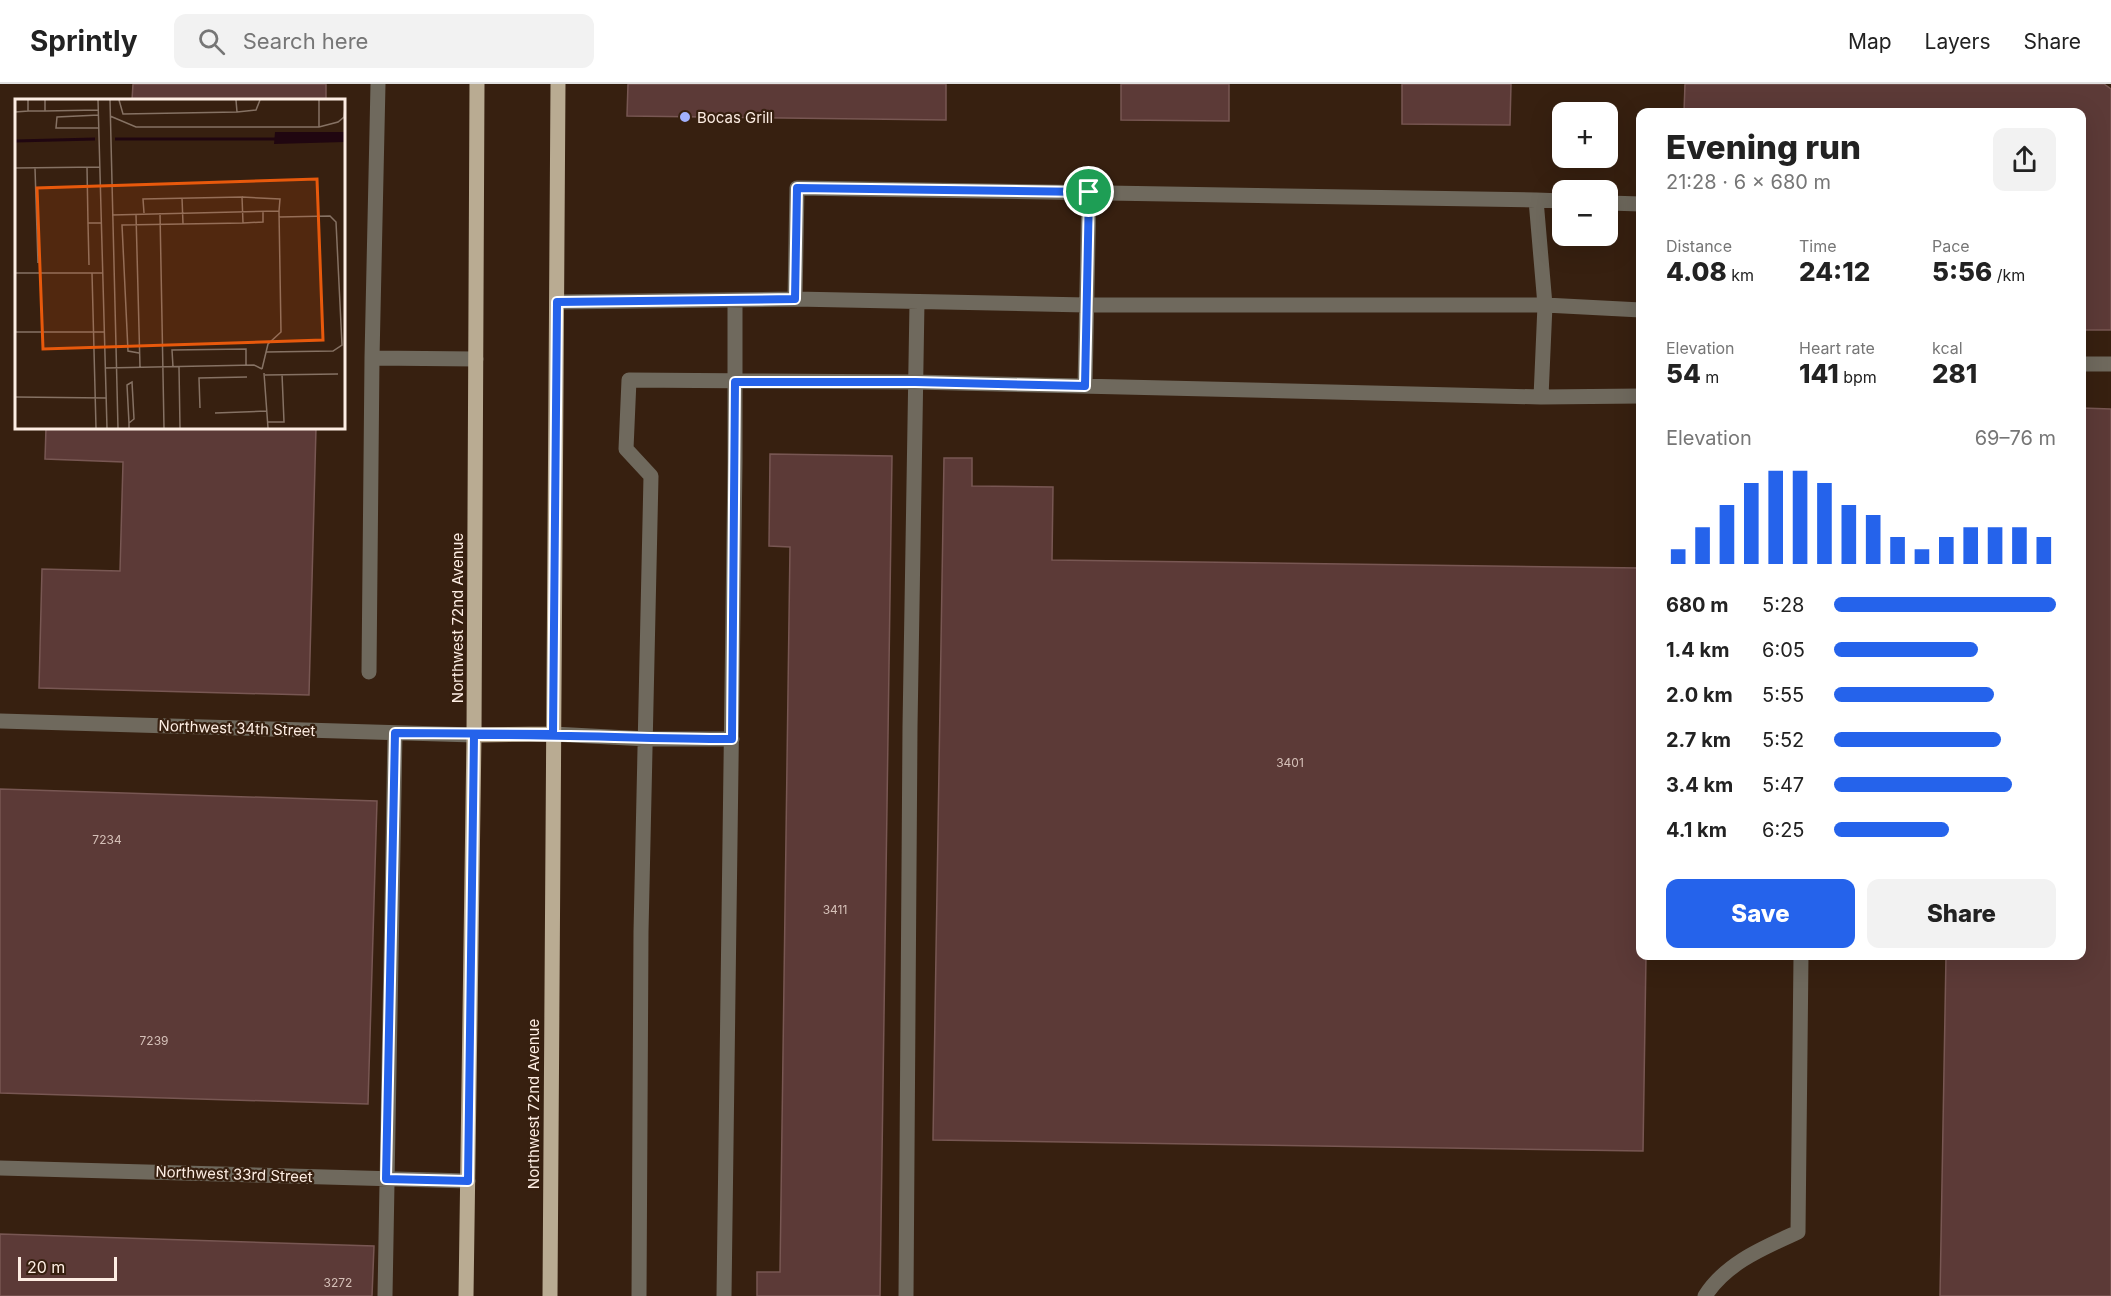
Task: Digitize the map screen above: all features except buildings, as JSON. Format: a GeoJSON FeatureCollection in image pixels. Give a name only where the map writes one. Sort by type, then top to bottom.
{"type":"FeatureCollection","features":[{"type":"Feature","properties":{"kind":"main road","name":"Northwest 72nd Avenue"},"geometry":{"type":"LineString","coordinates":[[466,1296],[474,735],[477,84]]}},
{"type":"Feature","properties":{"kind":"main road","name":"Northwest 72nd Avenue"},"geometry":{"type":"LineString","coordinates":[[550,1296],[558,84]]}},
{"type":"Feature","properties":{"kind":"main road"},"geometry":{"type":"LineString","coordinates":[[474,735],[553,734]]}},
{"type":"Feature","properties":{"kind":"lane"},"geometry":{"type":"LineString","coordinates":[[369,672],[372,358],[378,84]]}},
{"type":"Feature","properties":{"kind":"lane"},"geometry":{"type":"LineString","coordinates":[[795,299],[797,188],[1552,201]]}},
{"type":"Feature","properties":{"kind":"lane"},"geometry":{"type":"LineString","coordinates":[[1085,386],[1089,192]]}},
{"type":"Feature","properties":{"kind":"lane"},"geometry":{"type":"LineString","coordinates":[[1536,200],[1545,305],[1541,396]]}},
{"type":"Feature","properties":{"kind":"lane"},"geometry":{"type":"LineString","coordinates":[[1618,203],[1636,204]]}},
{"type":"Feature","properties":{"kind":"lane"},"geometry":{"type":"LineString","coordinates":[[557,302],[795,299],[1086,305],[1545,305],[1636,310]]}},
{"type":"Feature","properties":{"kind":"lane"},"geometry":{"type":"LineString","coordinates":[[724,1296],[732,739],[735,301]]}},
{"type":"Feature","properties":{"kind":"lane"},"geometry":{"type":"LineString","coordinates":[[906,1296],[910,739],[917,302]]}},
{"type":"Feature","properties":{"kind":"lane"},"geometry":{"type":"LineString","coordinates":[[372,358],[476,359]]}},
{"type":"Feature","properties":{"kind":"lane"},"geometry":{"type":"LineString","coordinates":[[2086,364],[2111,364]]}},
{"type":"Feature","properties":{"kind":"lane"},"geometry":{"type":"LineString","coordinates":[[639,1296],[641,932],[651,476],[627,449],[629,380],[915,382],[1541,396],[1636,396]]}},
{"type":"Feature","properties":{"kind":"lane","name":"Northwest 34th Street"},"geometry":{"type":"LineString","coordinates":[[0,721],[474,735]]}},
{"type":"Feature","properties":{"kind":"lane"},"geometry":{"type":"LineString","coordinates":[[385,1296],[395,733]]}},
{"type":"Feature","properties":{"kind":"lane"},"geometry":{"type":"LineString","coordinates":[[553,734],[647,739],[732,739]]}},
{"type":"Feature","properties":{"kind":"lane"},"geometry":{"type":"LineString","coordinates":[[1705,1296],[1711,1286],[1727,1270],[1750,1254],[1797,1232],[1801,960]]}},
{"type":"Feature","properties":{"kind":"lane","name":"Northwest 33rd Street"},"geometry":{"type":"LineString","coordinates":[[0,1168],[468,1181]]}},
{"type":"Feature","properties":{"kind":"place","name":"Bocas Grill"},"geometry":{"type":"Point","coordinates":[685,117]}},
{"type":"Feature","properties":{"kind":"route"},"geometry":{"type":"LineString","coordinates":[[1089,192],[797,188],[795,299],[783,301],[557,302],[553,734],[395,733],[386,1179],[468,1181],[474,735],[553,734],[647,739],[732,739],[735,382],[915,382],[1085,386],[1089,192]]}}]}
